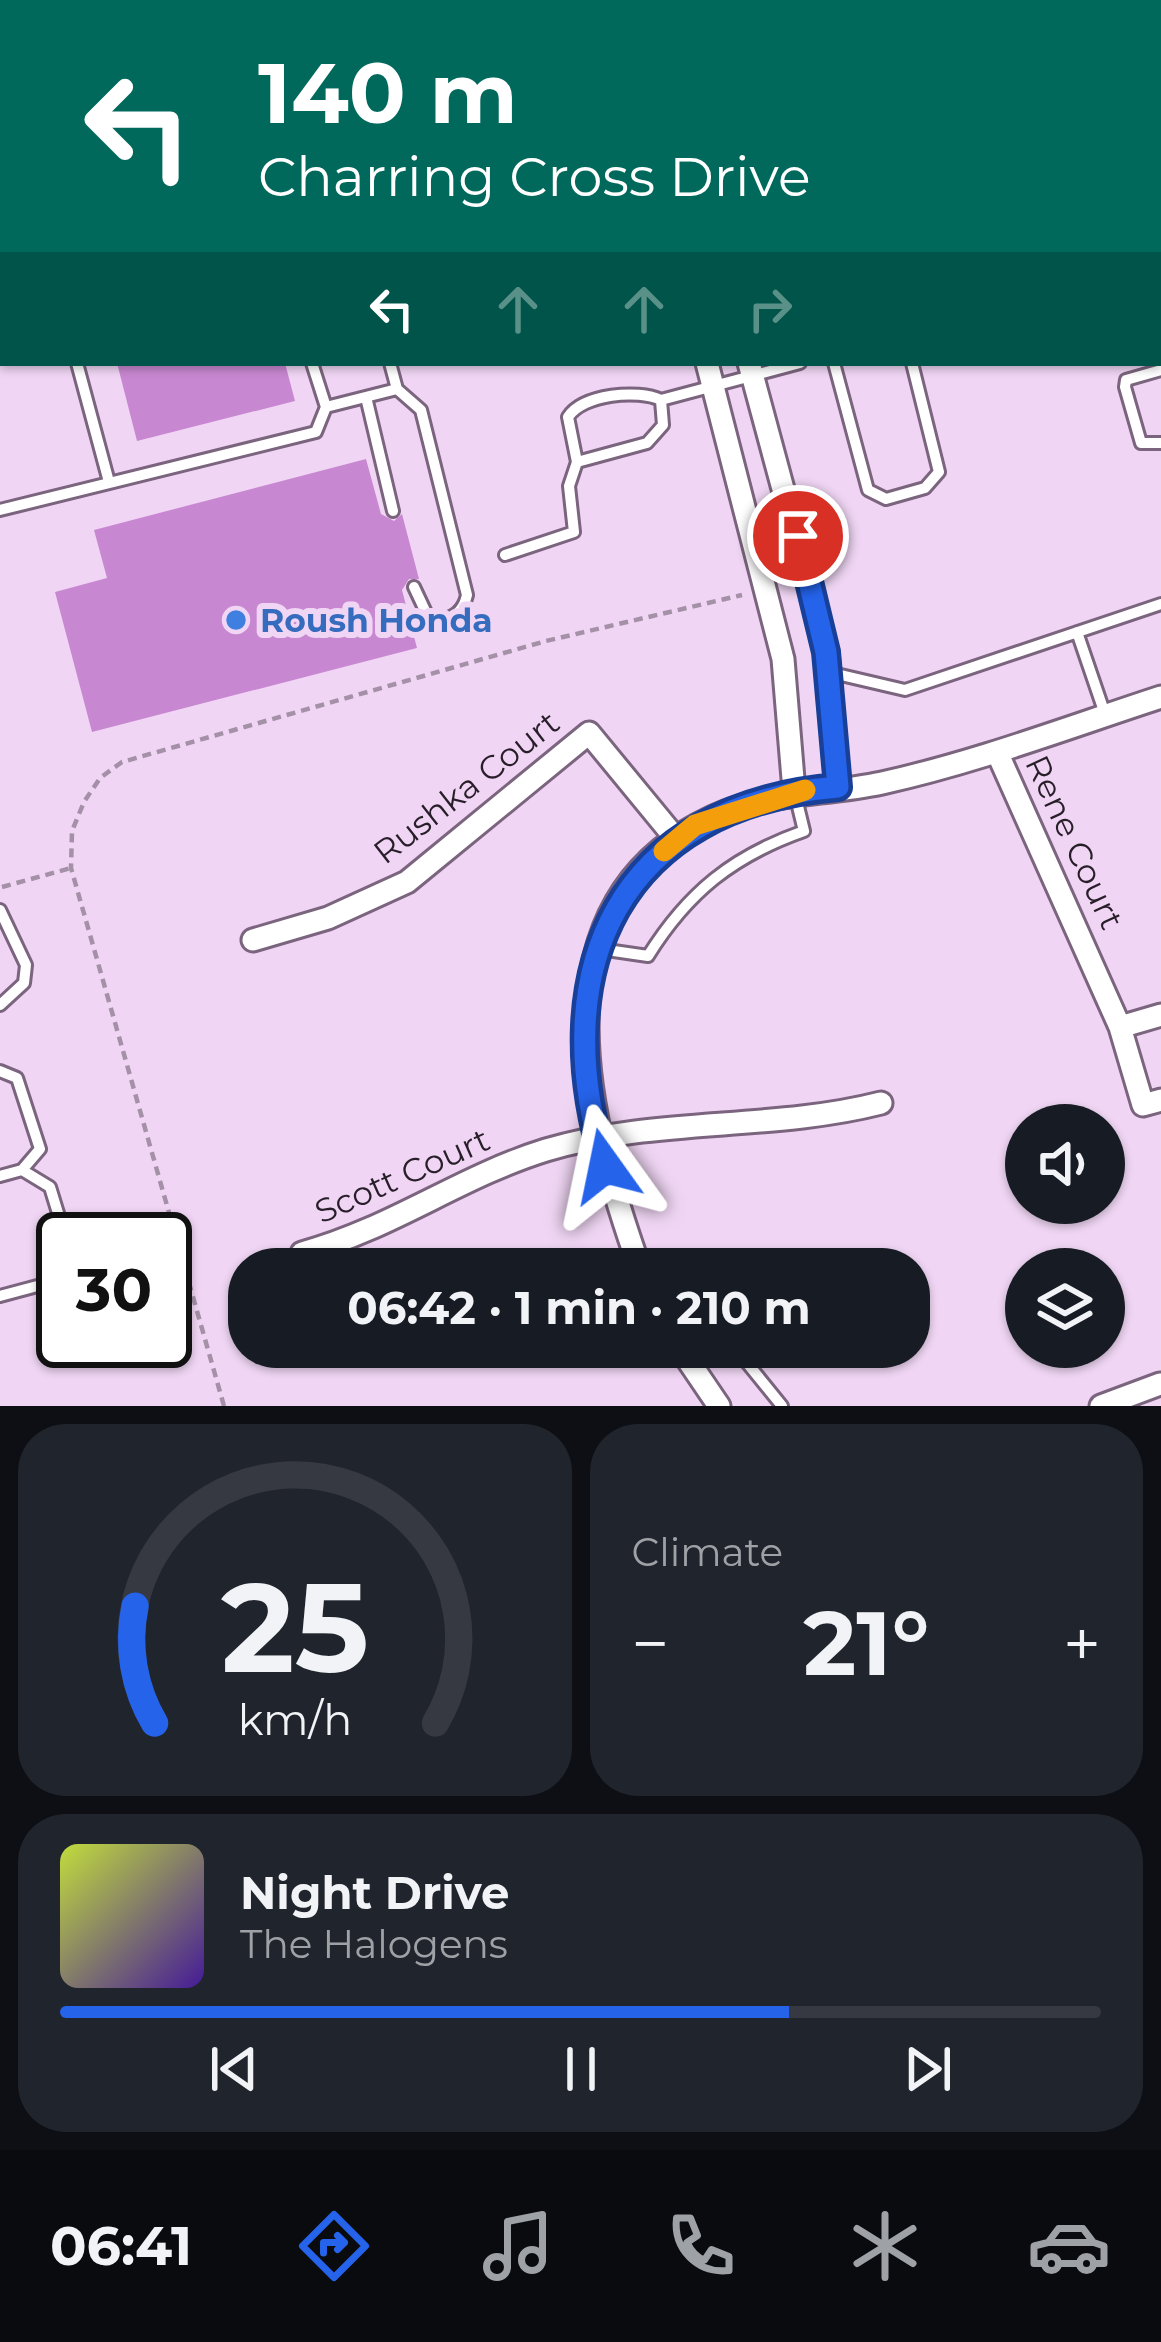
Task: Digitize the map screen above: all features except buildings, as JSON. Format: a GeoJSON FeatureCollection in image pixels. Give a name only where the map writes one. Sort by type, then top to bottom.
{"type":"FeatureCollection","features":[{"type":"Feature","properties":{"kind":"street"},"geometry":{"type":"LineString","coordinates":[[708,366],[783,659],[794,791]]}},
{"type":"Feature","properties":{"kind":"street"},"geometry":{"type":"LineString","coordinates":[[751,370],[809,576],[828,672],[838,787]]}},
{"type":"Feature","properties":{"kind":"street"},"geometry":{"type":"LineString","coordinates":[[633,1248],[597,1138],[585,1037],[598,948],[633,877],[695,825],[794,791],[879,784],[997,752],[1161,697]]}},
{"type":"Feature","properties":{"kind":"street","name":"Rushka Court"},"geometry":{"type":"LineString","coordinates":[[253,940],[328,918],[407,882],[589,733],[677,840]]}},
{"type":"Feature","properties":{"kind":"street","name":"Rene Court"},"geometry":{"type":"LineString","coordinates":[[997,752],[1120,1027],[1143,1106],[1161,1100]]}},
{"type":"Feature","properties":{"kind":"street"},"geometry":{"type":"LineString","coordinates":[[1120,1027],[1161,1015]]}},
{"type":"Feature","properties":{"kind":"street","name":"Scott Court"},"geometry":{"type":"LineString","coordinates":[[317,1248],[392,1223],[476,1175],[597,1138],[881,1103]]}},
{"type":"Feature","properties":{"kind":"street"},"geometry":{"type":"LineString","coordinates":[[693,1368],[719,1406]]}},
{"type":"Feature","properties":{"kind":"street"},"geometry":{"type":"LineString","coordinates":[[1101,1406],[1161,1384]]}},
{"type":"Feature","properties":{"kind":"lane"},"geometry":{"type":"LineString","coordinates":[[78,366],[109,482]]}},
{"type":"Feature","properties":{"kind":"lane"},"geometry":{"type":"LineString","coordinates":[[0,510],[316,432],[326,406],[313,366]]}},
{"type":"Feature","properties":{"kind":"lane"},"geometry":{"type":"LineString","coordinates":[[394,366],[397,389],[421,410],[467,595],[464,608],[453,616],[429,619],[414,587]]}},
{"type":"Feature","properties":{"kind":"lane"},"geometry":{"type":"LineString","coordinates":[[835,366],[868,490],[886,499],[925,488],[939,472],[913,366]]}},
{"type":"Feature","properties":{"kind":"lane"},"geometry":{"type":"LineString","coordinates":[[505,555],[574,532],[569,486],[577,462],[568,418],[573,409],[645,392],[661,400],[713,387],[751,370]]}},
{"type":"Feature","properties":{"kind":"lane"},"geometry":{"type":"LineString","coordinates":[[1161,370],[1126,380],[1125,387],[1141,443],[1161,443]]}},
{"type":"Feature","properties":{"kind":"lane"},"geometry":{"type":"LineString","coordinates":[[326,406],[397,389]]}},
{"type":"Feature","properties":{"kind":"lane"},"geometry":{"type":"LineString","coordinates":[[366,397],[393,511]]}},
{"type":"Feature","properties":{"kind":"lane"},"geometry":{"type":"LineString","coordinates":[[577,462],[647,443],[663,425],[661,400]]}},
{"type":"Feature","properties":{"kind":"lane"},"geometry":{"type":"LineString","coordinates":[[828,672],[905,690],[1161,604]]}},
{"type":"Feature","properties":{"kind":"lane"},"geometry":{"type":"LineString","coordinates":[[1077,632],[1106,715]]}},
{"type":"Feature","properties":{"kind":"lane"},"geometry":{"type":"LineString","coordinates":[[598,948],[648,956],[676,912],[712,875],[762,845],[804,831],[794,791]]}},
{"type":"Feature","properties":{"kind":"lane"},"geometry":{"type":"LineString","coordinates":[[0,910],[26,965],[24,983],[0,1005]]}},
{"type":"Feature","properties":{"kind":"lane"},"geometry":{"type":"LineString","coordinates":[[0,1071],[17,1078],[40,1149],[22,1170],[0,1176]]}},
{"type":"Feature","properties":{"kind":"lane"},"geometry":{"type":"LineString","coordinates":[[22,1170],[50,1187],[57,1212]]}},
{"type":"Feature","properties":{"kind":"lane"},"geometry":{"type":"LineString","coordinates":[[0,1296],[36,1283]]}},
{"type":"Feature","properties":{"kind":"lane"},"geometry":{"type":"LineString","coordinates":[[751,1368],[782,1406]]}},
{"type":"Feature","properties":{"kind":"path"},"geometry":{"type":"LineString","coordinates":[[224,1406],[71,868],[72,831],[84,802],[100,778],[122,762],[458,670],[546,641],[766,587]]}},
{"type":"Feature","properties":{"kind":"path"},"geometry":{"type":"LineString","coordinates":[[2,887],[71,868]]}},
{"type":"Feature","properties":{"kind":"slow traffic"},"geometry":{"type":"LineString","coordinates":[[664,851],[695,825],[747,804],[805,790]]}},
{"type":"Feature","properties":{"kind":"place","name":"Roush Honda"},"geometry":{"type":"Point","coordinates":[236,620]}},
{"type":"Feature","properties":{"kind":"route"},"geometry":{"type":"LineString","coordinates":[[605,1166],[588,1082],[585,1037],[598,948],[619,899],[633,877],[695,825],[794,791],[838,787],[826,652],[798,536]]}}]}
